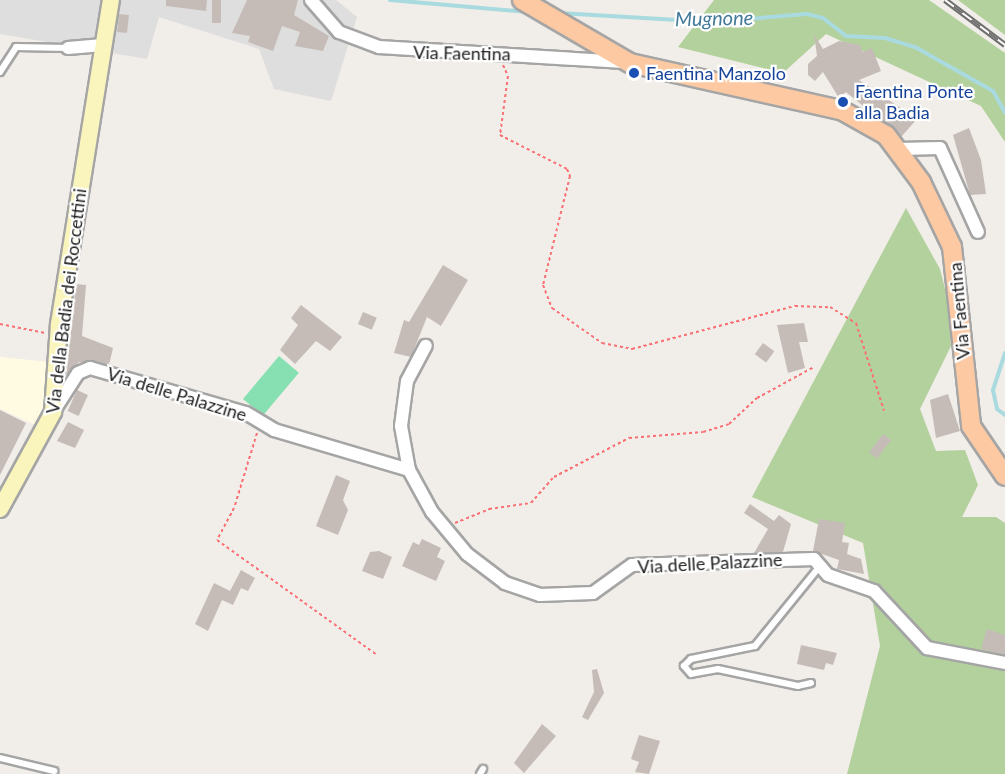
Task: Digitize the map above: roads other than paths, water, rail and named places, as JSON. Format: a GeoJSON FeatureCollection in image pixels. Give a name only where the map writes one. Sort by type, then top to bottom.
{"type":"FeatureCollection","features":[{"type":"Feature","properties":{"kind":"main road","name":"Via Faentina"},"geometry":{"type":"LineString","coordinates":[[522,0],[630,63],[841,110],[868,121],[899,149],[952,247],[971,426],[1005,476]]}},
{"type":"Feature","properties":{"kind":"street","name":"Via della Badia dei Roccettini"},"geometry":{"type":"LineString","coordinates":[[0,509],[53,412],[59,324],[111,0]]}},
{"type":"Feature","properties":{"kind":"street","name":"Via Faentina"},"geometry":{"type":"LineString","coordinates":[[311,0],[329,24],[358,42],[418,54],[496,52],[630,63]]}},
{"type":"Feature","properties":{"kind":"street"},"geometry":{"type":"LineString","coordinates":[[68,48],[102,45]]}},
{"type":"Feature","properties":{"kind":"street"},"geometry":{"type":"LineString","coordinates":[[899,149],[940,148],[978,232]]}},
{"type":"Feature","properties":{"kind":"street"},"geometry":{"type":"LineString","coordinates":[[409,470],[401,426],[407,381],[426,346]]}},
{"type":"Feature","properties":{"kind":"street","name":"Via delle Palazzine"},"geometry":{"type":"LineString","coordinates":[[53,412],[78,373],[90,368],[409,470],[444,527],[467,554],[505,583],[540,596],[593,593],[632,565],[814,560],[828,575],[874,591],[927,648],[1005,663]]}},
{"type":"Feature","properties":{"kind":"lane"},"geometry":{"type":"LineString","coordinates":[[0,72],[16,47],[68,48]]}},
{"type":"Feature","properties":{"kind":"lane"},"geometry":{"type":"LineString","coordinates":[[811,683],[798,686],[718,669],[691,674],[684,666],[691,659],[755,646],[820,567]]}},
{"type":"Feature","properties":{"kind":"lane"},"geometry":{"type":"LineString","coordinates":[[0,758],[54,771]]}},
{"type":"Feature","properties":{"kind":"waterway","name":"Mugnone"},"geometry":{"type":"LineString","coordinates":[[390,0],[528,12]]}},
{"type":"Feature","properties":{"kind":"waterway","name":"Mugnone"},"geometry":{"type":"LineString","coordinates":[[559,13],[712,22],[807,14],[823,18],[846,36],[885,38],[915,47],[993,91],[1005,113]]}},
{"type":"Feature","properties":{"kind":"waterway","name":"Mugnone"},"geometry":{"type":"LineString","coordinates":[[1005,353],[993,390],[997,409],[1005,415]]}},
{"type":"Feature","properties":{"kind":"railway"},"geometry":{"type":"LineString","coordinates":[[945,0],[1005,45]]}},
{"type":"Feature","properties":{"kind":"place","name":"Faentina Manzolo"},"geometry":{"type":"Point","coordinates":[634,73]}},
{"type":"Feature","properties":{"kind":"place","name":"Faentina Ponte alla Badia"},"geometry":{"type":"Point","coordinates":[843,102]}}]}
